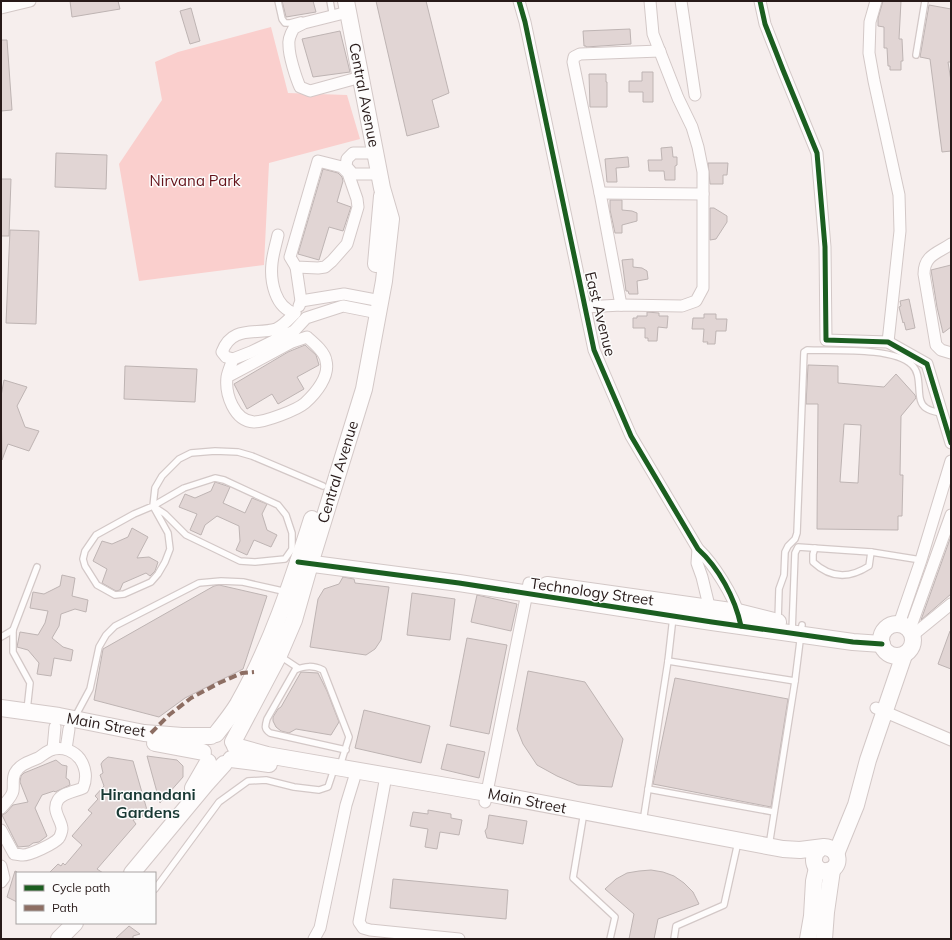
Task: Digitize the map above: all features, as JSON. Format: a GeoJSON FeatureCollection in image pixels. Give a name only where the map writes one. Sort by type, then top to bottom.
{"type":"FeatureCollection","features":[{"type":"Feature","properties":{"kind":"main road","name":"Central Avenue"},"geometry":{"type":"LineString","coordinates":[[130,868],[186,802],[231,753],[294,594],[364,389],[375,306],[375,280],[381,181],[347,7]]}},
{"type":"Feature","properties":{"kind":"main road","name":"Central Avenue"},"geometry":{"type":"LineString","coordinates":[[305,559],[323,486],[355,388],[375,306]]}},
{"type":"Feature","properties":{"kind":"main road","name":"Technology Street"},"geometry":{"type":"LineString","coordinates":[[305,559],[528,588],[739,619],[890,647]]}},
{"type":"Feature","properties":{"kind":"main road"},"geometry":{"type":"LineString","coordinates":[[828,850],[880,710],[890,647],[884,631],[888,626],[894,624],[907,629],[914,640],[909,651],[890,647]]}},
{"type":"Feature","properties":{"kind":"main road","name":"Central Avenue"},"geometry":{"type":"LineString","coordinates":[[186,802],[205,757],[203,745],[206,740],[214,735],[261,675]]}},
{"type":"Feature","properties":{"kind":"main road","name":"Main Street"},"geometry":{"type":"LineString","coordinates":[[1,708],[26,717],[68,726],[149,738],[205,757],[214,765],[221,766],[231,753],[264,763],[336,771],[738,845],[769,846],[800,850],[828,850]]}},
{"type":"Feature","properties":{"kind":"main road","name":"Main Street"},"geometry":{"type":"LineString","coordinates":[[1,718],[26,717]]}},
{"type":"Feature","properties":{"kind":"main road"},"geometry":{"type":"LineString","coordinates":[[214,735],[223,734],[228,737],[231,753]]}},
{"type":"Feature","properties":{"kind":"main road","name":"Main Street"},"geometry":{"type":"LineString","coordinates":[[149,738],[214,735]]}},
{"type":"Feature","properties":{"kind":"main road","name":"Main Street"},"geometry":{"type":"LineString","coordinates":[[336,771],[354,779],[385,780]]}},
{"type":"Feature","properties":{"kind":"main road","name":"Main Street"},"geometry":{"type":"LineString","coordinates":[[584,816],[643,822],[821,867]]}},
{"type":"Feature","properties":{"kind":"main road"},"geometry":{"type":"LineString","coordinates":[[821,867],[834,868],[838,861],[828,850],[817,850],[813,856],[821,867],[826,912],[824,939]]}},
{"type":"Feature","properties":{"kind":"main road"},"geometry":{"type":"LineString","coordinates":[[808,939],[812,916],[814,881],[821,867]]}},
{"type":"Feature","properties":{"kind":"main road"},"geometry":{"type":"LineString","coordinates":[[59,939],[74,924]]}},
{"type":"Feature","properties":{"kind":"main road"},"geometry":{"type":"LineString","coordinates":[[69,939],[83,924]]}},
{"type":"Feature","properties":{"kind":"street"},"geometry":{"type":"LineString","coordinates":[[1,8],[30,1]]}},
{"type":"Feature","properties":{"kind":"street","name":"East Avenue"},"geometry":{"type":"LineString","coordinates":[[519,1],[525,22],[594,350],[631,436],[698,549],[708,559],[724,584],[739,619]]}},
{"type":"Feature","properties":{"kind":"street"},"geometry":{"type":"LineString","coordinates":[[585,307],[621,305],[682,306],[696,301],[703,288],[703,172],[692,127],[678,98],[653,34],[650,1]]}},
{"type":"Feature","properties":{"kind":"street"},"geometry":{"type":"LineString","coordinates":[[680,1],[695,95]]}},
{"type":"Feature","properties":{"kind":"street"},"geometry":{"type":"LineString","coordinates":[[760,1],[765,24],[817,153],[825,247],[826,340],[888,342],[927,364],[951,443]]}},
{"type":"Feature","properties":{"kind":"street"},"geometry":{"type":"LineString","coordinates":[[876,1],[870,22],[869,53],[899,195],[900,231],[888,342]]}},
{"type":"Feature","properties":{"kind":"street"},"geometry":{"type":"LineString","coordinates":[[347,7],[294,28],[291,34],[289,46],[297,81],[300,87],[310,91],[361,77]]}},
{"type":"Feature","properties":{"kind":"street"},"geometry":{"type":"LineString","coordinates":[[621,305],[573,62],[574,57],[580,54],[660,51]]}},
{"type":"Feature","properties":{"kind":"street"},"geometry":{"type":"LineString","coordinates":[[376,153],[353,153],[347,159],[346,166],[352,174],[381,181]]}},
{"type":"Feature","properties":{"kind":"street"},"geometry":{"type":"LineString","coordinates":[[296,267],[324,267],[332,261],[347,244],[358,207],[357,199],[348,173],[342,167],[318,161],[290,257],[296,267],[301,301],[300,316],[294,331],[233,359],[226,357],[222,352],[225,343],[240,333],[276,328],[300,316],[343,306],[375,306]]}},
{"type":"Feature","properties":{"kind":"street"},"geometry":{"type":"LineString","coordinates":[[600,193],[703,194]]}},
{"type":"Feature","properties":{"kind":"street"},"geometry":{"type":"LineString","coordinates":[[278,234],[272,263],[273,283],[276,296],[289,311],[300,316]]}},
{"type":"Feature","properties":{"kind":"street"},"geometry":{"type":"LineString","coordinates":[[951,244],[927,260],[924,267],[924,274],[936,345],[941,350],[951,353]]}},
{"type":"Feature","properties":{"kind":"street"},"geometry":{"type":"LineString","coordinates":[[347,306],[348,294]]}},
{"type":"Feature","properties":{"kind":"street"},"geometry":{"type":"LineString","coordinates":[[301,301],[348,294],[375,306]]}},
{"type":"Feature","properties":{"kind":"street"},"geometry":{"type":"LineString","coordinates":[[227,377],[292,342],[307,337],[319,349],[326,360],[326,374],[318,389],[304,404],[278,417],[254,422],[242,418],[234,409],[228,392],[227,377],[233,359]]}},
{"type":"Feature","properties":{"kind":"street"},"geometry":{"type":"LineString","coordinates":[[907,629],[914,581],[951,461]]}},
{"type":"Feature","properties":{"kind":"street"},"geometry":{"type":"LineString","coordinates":[[907,629],[927,584],[951,515]]}},
{"type":"Feature","properties":{"kind":"street"},"geometry":{"type":"LineString","coordinates":[[925,546],[938,551]]}},
{"type":"Feature","properties":{"kind":"street"},"geometry":{"type":"LineString","coordinates":[[698,549],[697,563],[711,615]]}},
{"type":"Feature","properties":{"kind":"street"},"geometry":{"type":"LineString","coordinates":[[914,581],[927,584]]}},
{"type":"Feature","properties":{"kind":"street"},"geometry":{"type":"LineString","coordinates":[[486,798],[528,588]]}},
{"type":"Feature","properties":{"kind":"street"},"geometry":{"type":"LineString","coordinates":[[907,629],[951,604]]}},
{"type":"Feature","properties":{"kind":"street"},"geometry":{"type":"LineString","coordinates":[[880,710],[951,740]]}},
{"type":"Feature","properties":{"kind":"street"},"geometry":{"type":"LineString","coordinates":[[1,808],[12,795],[13,780],[16,772],[27,761],[37,758],[53,749],[68,726]]}},
{"type":"Feature","properties":{"kind":"street"},"geometry":{"type":"LineString","coordinates":[[66,750],[68,726]]}},
{"type":"Feature","properties":{"kind":"street"},"geometry":{"type":"LineString","coordinates":[[1,830],[14,854],[29,854],[59,838],[62,829],[56,811],[58,799],[83,788],[86,781],[82,763],[76,753],[66,750],[53,749]]}},
{"type":"Feature","properties":{"kind":"street"},"geometry":{"type":"LineString","coordinates":[[314,939],[320,928],[346,805],[354,779]]}},
{"type":"Feature","properties":{"kind":"street"},"geometry":{"type":"LineString","coordinates":[[385,780],[359,922],[363,928],[370,930],[454,939]]}},
{"type":"Feature","properties":{"kind":"street"},"geometry":{"type":"LineString","coordinates":[[1,866],[4,878],[1,882]]}},
{"type":"Feature","properties":{"kind":"lane"},"geometry":{"type":"LineString","coordinates":[[278,1],[282,19],[285,22],[290,23],[347,7]]}},
{"type":"Feature","properties":{"kind":"lane"},"geometry":{"type":"LineString","coordinates":[[330,1],[332,12]]}},
{"type":"Feature","properties":{"kind":"lane"},"geometry":{"type":"LineString","coordinates":[[916,55],[925,1]]}},
{"type":"Feature","properties":{"kind":"lane"},"geometry":{"type":"LineString","coordinates":[[793,628],[779,589],[784,575],[785,552],[788,546],[795,539],[797,533],[804,352],[807,350],[866,352],[887,354],[900,358],[913,366],[918,374],[921,401],[923,406],[941,413]]}},
{"type":"Feature","properties":{"kind":"lane"},"geometry":{"type":"LineString","coordinates":[[152,506],[165,514],[186,535],[240,562],[285,559],[292,549],[292,533],[286,515],[278,505],[224,480],[215,478],[184,488],[152,506],[96,535],[85,551],[83,559],[85,566],[97,586],[115,595],[124,594],[150,582],[158,574],[170,549],[168,533],[152,506],[155,488],[162,476],[179,460],[191,453],[215,450],[238,452],[252,456],[323,486]]}},
{"type":"Feature","properties":{"kind":"lane"},"geometry":{"type":"LineString","coordinates":[[769,846],[795,681],[793,628],[795,553],[798,547],[871,552],[921,560]]}},
{"type":"Feature","properties":{"kind":"lane"},"geometry":{"type":"LineString","coordinates":[[815,548],[813,562],[821,570],[833,574],[846,575],[860,572],[869,566],[871,552]]}},
{"type":"Feature","properties":{"kind":"lane"},"geometry":{"type":"LineString","coordinates":[[26,717],[30,683],[13,652],[13,630],[38,567]]}},
{"type":"Feature","properties":{"kind":"lane"},"geometry":{"type":"LineString","coordinates":[[68,726],[90,689],[99,647],[106,634],[115,626],[199,583],[221,580],[243,582],[294,594]]}},
{"type":"Feature","properties":{"kind":"lane"},"geometry":{"type":"LineString","coordinates":[[643,822],[674,623],[673,610]]}},
{"type":"Feature","properties":{"kind":"lane"},"geometry":{"type":"LineString","coordinates":[[1,637],[13,630]]}},
{"type":"Feature","properties":{"kind":"lane"},"geometry":{"type":"LineString","coordinates":[[272,651],[298,668]]}},
{"type":"Feature","properties":{"kind":"lane"},"geometry":{"type":"LineString","coordinates":[[668,661],[795,681]]}},
{"type":"Feature","properties":{"kind":"lane"},"geometry":{"type":"LineString","coordinates":[[156,888],[219,802],[248,781],[266,780],[294,787],[319,790],[328,787],[346,750],[349,736],[323,670],[317,667],[309,666],[298,668],[295,670],[267,719],[265,727],[266,730],[270,733],[346,750]]}},
{"type":"Feature","properties":{"kind":"lane"},"geometry":{"type":"LineString","coordinates":[[648,790],[774,812]]}},
{"type":"Feature","properties":{"kind":"lane"},"geometry":{"type":"LineString","coordinates":[[584,816],[573,878],[614,917],[610,939]]}},
{"type":"Feature","properties":{"kind":"lane"},"geometry":{"type":"LineString","coordinates":[[674,939],[676,926],[724,905],[738,845]]}},
{"type":"Feature","properties":{"kind":"green space","name":"Nirvana Park"},"geometry":{"type":"Polygon","coordinates":[[[271,27],[288,93],[347,95],[360,139],[269,163],[264,265],[139,281],[119,164],[162,100],[155,62],[178,52],[271,27]]]}},
{"type":"Feature","properties":{"kind":"building"},"geometry":{"type":"Polygon","coordinates":[[[70,1],[118,1],[120,9],[72,17],[70,1]]]}},
{"type":"Feature","properties":{"kind":"building"},"geometry":{"type":"Polygon","coordinates":[[[282,1],[313,1],[316,12],[286,17],[282,1]]]}},
{"type":"Feature","properties":{"kind":"building"},"geometry":{"type":"Polygon","coordinates":[[[376,1],[426,1],[449,93],[432,100],[439,127],[407,136],[376,1]]]}},
{"type":"Feature","properties":{"kind":"building"},"geometry":{"type":"Polygon","coordinates":[[[883,1],[901,1],[899,39],[902,39],[903,61],[901,61],[901,70],[890,70],[890,66],[888,66],[887,48],[884,48],[884,27],[878,26],[878,18],[883,1]]]}},
{"type":"Feature","properties":{"kind":"building"},"geometry":{"type":"Polygon","coordinates":[[[929,5],[951,9],[951,62],[948,62],[951,81],[951,151],[942,152],[930,59],[920,57],[929,5]]]}},
{"type":"Feature","properties":{"kind":"building"},"geometry":{"type":"Polygon","coordinates":[[[191,8],[200,41],[190,44],[180,11],[191,8]]]}},
{"type":"Feature","properties":{"kind":"building"},"geometry":{"type":"Polygon","coordinates":[[[630,29],[631,44],[584,46],[583,31],[630,29]]]}},
{"type":"Feature","properties":{"kind":"building"},"geometry":{"type":"Polygon","coordinates":[[[340,31],[350,72],[313,77],[302,39],[340,31]]]}},
{"type":"Feature","properties":{"kind":"building"},"geometry":{"type":"Polygon","coordinates":[[[1,40],[7,40],[12,110],[1,111],[1,40]]]}},
{"type":"Feature","properties":{"kind":"building"},"geometry":{"type":"Polygon","coordinates":[[[642,72],[653,72],[653,102],[643,102],[643,92],[629,92],[629,81],[642,81],[642,72]]]}},
{"type":"Feature","properties":{"kind":"building"},"geometry":{"type":"Polygon","coordinates":[[[589,74],[606,74],[607,107],[590,107],[589,74]]]}},
{"type":"Feature","properties":{"kind":"building"},"geometry":{"type":"Polygon","coordinates":[[[672,147],[673,157],[677,157],[677,165],[675,166],[675,180],[665,180],[664,171],[649,171],[648,160],[662,160],[661,148],[672,147]]]}},
{"type":"Feature","properties":{"kind":"building"},"geometry":{"type":"Polygon","coordinates":[[[56,153],[107,155],[106,189],[55,187],[56,153]]]}},
{"type":"Feature","properties":{"kind":"building"},"geometry":{"type":"Polygon","coordinates":[[[628,157],[629,167],[616,168],[617,182],[607,182],[605,159],[628,157]]]}},
{"type":"Feature","properties":{"kind":"building"},"geometry":{"type":"Polygon","coordinates":[[[708,163],[728,163],[727,175],[723,175],[723,184],[710,184],[708,163]]]}},
{"type":"Feature","properties":{"kind":"building"},"geometry":{"type":"Polygon","coordinates":[[[323,169],[338,173],[342,177],[343,181],[337,202],[351,207],[343,231],[329,227],[319,260],[298,254],[323,169]]]}},
{"type":"Feature","properties":{"kind":"building"},"geometry":{"type":"Polygon","coordinates":[[[1,179],[11,179],[9,236],[1,236],[1,179]]]}},
{"type":"Feature","properties":{"kind":"building"},"geometry":{"type":"Polygon","coordinates":[[[610,200],[622,200],[622,210],[637,213],[637,221],[622,225],[622,233],[615,233],[610,210],[610,200]]]}},
{"type":"Feature","properties":{"kind":"building"},"geometry":{"type":"Polygon","coordinates":[[[710,208],[714,208],[727,216],[727,222],[716,239],[710,240],[710,208]]]}},
{"type":"Feature","properties":{"kind":"building"},"geometry":{"type":"Polygon","coordinates":[[[10,230],[39,231],[36,324],[6,323],[10,230]]]}},
{"type":"Feature","properties":{"kind":"building"},"geometry":{"type":"Polygon","coordinates":[[[633,259],[633,267],[642,268],[647,271],[648,279],[637,281],[638,294],[629,294],[628,291],[626,291],[622,260],[633,259]]]}},
{"type":"Feature","properties":{"kind":"building"},"geometry":{"type":"Polygon","coordinates":[[[951,265],[951,327],[943,333],[931,270],[951,265]]]}},
{"type":"Feature","properties":{"kind":"building"},"geometry":{"type":"Polygon","coordinates":[[[909,299],[915,328],[906,330],[899,307],[901,306],[900,301],[909,299]]]}},
{"type":"Feature","properties":{"kind":"building"},"geometry":{"type":"Polygon","coordinates":[[[647,312],[659,313],[659,316],[668,316],[667,328],[658,327],[657,341],[648,341],[648,338],[645,338],[645,328],[633,328],[633,318],[637,318],[637,316],[647,316],[647,312]]]}},
{"type":"Feature","properties":{"kind":"building"},"geometry":{"type":"Polygon","coordinates":[[[704,314],[716,314],[716,319],[727,319],[726,331],[716,331],[715,344],[707,344],[708,342],[703,342],[704,329],[692,329],[693,318],[704,318],[704,314]]]}},
{"type":"Feature","properties":{"kind":"building"},"geometry":{"type":"Polygon","coordinates":[[[305,345],[316,355],[319,365],[297,377],[304,389],[278,404],[272,394],[247,409],[234,384],[288,352],[305,345]]]}},
{"type":"Feature","properties":{"kind":"building"},"geometry":{"type":"Polygon","coordinates":[[[808,365],[838,366],[838,383],[884,387],[896,374],[915,395],[916,398],[901,416],[900,475],[903,475],[902,516],[898,516],[898,530],[817,529],[818,404],[806,404],[808,365]],[[844,424],[840,482],[858,483],[861,425],[844,424]]]}},
{"type":"Feature","properties":{"kind":"building"},"geometry":{"type":"Polygon","coordinates":[[[125,366],[197,369],[195,402],[124,399],[125,366]]]}},
{"type":"Feature","properties":{"kind":"building"},"geometry":{"type":"Polygon","coordinates":[[[4,380],[27,387],[17,406],[25,427],[39,431],[29,451],[8,444],[2,460],[1,396],[4,380]]]}},
{"type":"Feature","properties":{"kind":"building"},"geometry":{"type":"Polygon","coordinates":[[[215,482],[230,487],[223,503],[245,513],[252,498],[267,504],[262,514],[267,530],[277,535],[271,547],[254,540],[247,555],[236,550],[240,541],[239,526],[217,516],[205,525],[201,535],[190,530],[197,514],[179,507],[185,494],[195,498],[211,491],[215,482]]]}},
{"type":"Feature","properties":{"kind":"building"},"geometry":{"type":"Polygon","coordinates":[[[132,528],[148,537],[137,558],[149,557],[158,562],[155,571],[150,576],[146,573],[123,583],[120,590],[116,591],[102,583],[107,569],[93,561],[102,541],[112,544],[128,537],[132,528]]]}},
{"type":"Feature","properties":{"kind":"building"},"geometry":{"type":"Polygon","coordinates":[[[951,536],[951,594],[921,620],[951,536]]]}},
{"type":"Feature","properties":{"kind":"building"},"geometry":{"type":"Polygon","coordinates":[[[62,575],[75,578],[72,596],[88,600],[86,612],[75,609],[61,614],[59,626],[52,638],[63,647],[73,650],[71,661],[54,658],[51,676],[37,674],[39,663],[28,650],[17,647],[20,632],[38,635],[45,623],[48,611],[30,608],[33,592],[44,594],[60,586],[62,575]]]}},
{"type":"Feature","properties":{"kind":"building"},"geometry":{"type":"Polygon","coordinates":[[[343,577],[354,579],[355,583],[389,587],[381,640],[375,649],[366,655],[310,647],[318,599],[324,589],[339,584],[343,577]]]}},
{"type":"Feature","properties":{"kind":"building"},"geometry":{"type":"Polygon","coordinates":[[[219,585],[267,596],[243,669],[185,698],[159,717],[94,700],[103,649],[214,586],[219,585]]]}},
{"type":"Feature","properties":{"kind":"building"},"geometry":{"type":"Polygon","coordinates":[[[412,593],[455,599],[450,640],[407,635],[412,593]]]}},
{"type":"Feature","properties":{"kind":"building"},"geometry":{"type":"Polygon","coordinates":[[[477,595],[517,604],[511,631],[471,622],[477,595]]]}},
{"type":"Feature","properties":{"kind":"building"},"geometry":{"type":"Polygon","coordinates":[[[950,631],[951,632],[951,669],[938,664],[950,631]]]}},
{"type":"Feature","properties":{"kind":"building"},"geometry":{"type":"Polygon","coordinates":[[[467,638],[507,645],[489,734],[450,726],[467,638]]]}},
{"type":"Feature","properties":{"kind":"building"},"geometry":{"type":"Polygon","coordinates":[[[528,671],[585,682],[623,739],[612,787],[578,785],[537,765],[523,744],[517,729],[528,671]]]}},
{"type":"Feature","properties":{"kind":"building"},"geometry":{"type":"Polygon","coordinates":[[[301,672],[318,673],[327,691],[339,722],[331,735],[296,729],[289,733],[281,731],[276,727],[273,721],[273,717],[281,707],[301,672]]]}},
{"type":"Feature","properties":{"kind":"building"},"geometry":{"type":"Polygon","coordinates":[[[675,678],[788,699],[771,807],[653,784],[675,678]]]}},
{"type":"Feature","properties":{"kind":"building"},"geometry":{"type":"Polygon","coordinates":[[[364,710],[430,726],[421,763],[355,748],[364,710]]]}},
{"type":"Feature","properties":{"kind":"building"},"geometry":{"type":"Polygon","coordinates":[[[447,744],[485,752],[479,778],[441,769],[447,744]]]}},
{"type":"Feature","properties":{"kind":"building"},"geometry":{"type":"Polygon","coordinates":[[[147,756],[177,760],[183,766],[183,777],[160,803],[147,756]]]}},
{"type":"Feature","properties":{"kind":"building"},"geometry":{"type":"Polygon","coordinates":[[[108,757],[133,761],[147,810],[141,818],[133,820],[136,824],[97,869],[102,872],[50,872],[58,864],[61,866],[63,863],[65,865],[82,845],[72,836],[92,813],[88,810],[98,799],[95,796],[104,786],[100,775],[103,773],[101,764],[108,757]]]}},
{"type":"Feature","properties":{"kind":"building"},"geometry":{"type":"Polygon","coordinates":[[[56,760],[62,765],[67,766],[66,778],[69,780],[70,785],[55,792],[42,795],[35,808],[47,836],[39,842],[33,843],[29,846],[18,847],[2,815],[6,813],[13,805],[28,802],[20,782],[21,776],[24,773],[56,760]]]}},
{"type":"Feature","properties":{"kind":"building"},"geometry":{"type":"Polygon","coordinates":[[[428,810],[451,814],[451,818],[462,820],[459,835],[440,832],[437,849],[425,847],[428,829],[410,826],[413,812],[428,814],[428,810]]]}},
{"type":"Feature","properties":{"kind":"building"},"geometry":{"type":"Polygon","coordinates":[[[489,815],[527,821],[523,844],[487,838],[485,831],[487,828],[489,815]]]}},
{"type":"Feature","properties":{"kind":"building"},"geometry":{"type":"Polygon","coordinates":[[[651,870],[674,876],[684,883],[693,892],[699,904],[658,919],[654,939],[629,939],[634,914],[605,889],[616,879],[627,873],[651,870]]]}},
{"type":"Feature","properties":{"kind":"building"},"geometry":{"type":"Polygon","coordinates":[[[15,871],[17,872],[16,902],[7,897],[15,871]]]}},
{"type":"Feature","properties":{"kind":"building"},"geometry":{"type":"Polygon","coordinates":[[[393,879],[508,890],[506,919],[390,908],[393,879]]]}},
{"type":"Feature","properties":{"kind":"building"},"geometry":{"type":"Polygon","coordinates":[[[129,926],[140,934],[133,936],[133,939],[115,939],[129,926]]]}},
{"type":"Feature","properties":{"kind":"marked path"},"geometry":{"type":"LineString","coordinates":[[151,733],[169,715],[191,698],[242,673],[254,672]]}},
{"type":"Feature","properties":{"kind":"cycle path"},"geometry":{"type":"LineString","coordinates":[[519,1],[525,22],[594,350],[631,436],[698,549],[713,565],[725,584],[735,605],[741,626]]}},
{"type":"Feature","properties":{"kind":"cycle path"},"geometry":{"type":"LineString","coordinates":[[760,1],[765,24],[817,153],[825,247],[826,340],[888,342],[927,364],[951,443]]}},
{"type":"Feature","properties":{"kind":"cycle path"},"geometry":{"type":"LineString","coordinates":[[298,562],[459,583],[853,642],[882,644]]}},
{"type":"Feature","properties":{"kind":"district","name":"Hiranandani Gardens"},"geometry":{"type":"Point","coordinates":[148,803]}}]}
